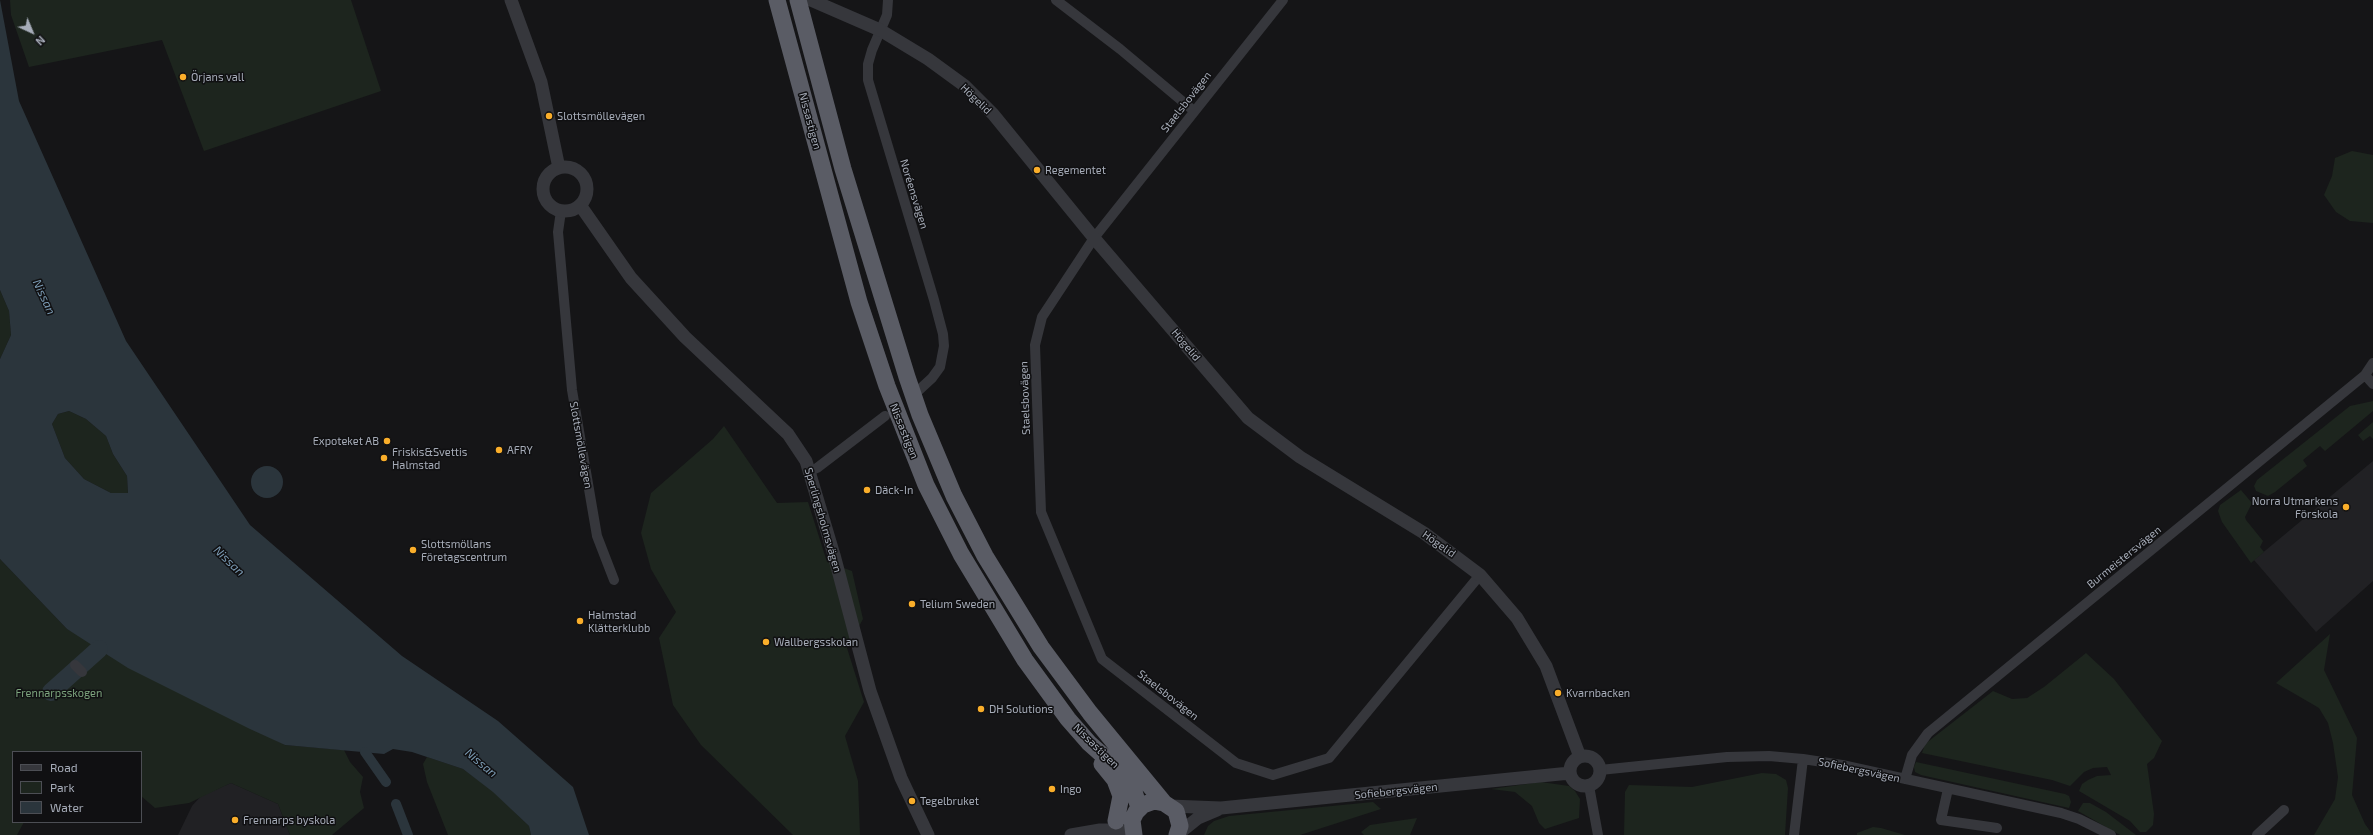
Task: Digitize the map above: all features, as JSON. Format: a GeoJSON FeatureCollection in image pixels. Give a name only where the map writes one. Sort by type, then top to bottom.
{"type":"FeatureCollection","features":[{"type":"Feature","properties":{"kind":"highway","name":"Nissastigen"},"geometry":{"type":"LineString","coordinates":[[777,0],[859,302],[887,386],[926,485],[962,554],[1020,654],[1068,719],[1089,743],[1126,776],[1133,788],[1137,810]]}},
{"type":"Feature","properties":{"kind":"highway","name":"Nissastigen"},"geometry":{"type":"LineString","coordinates":[[798,0],[843,169],[907,377],[923,422],[954,496],[1000,582],[1041,647],[1090,714],[1179,818],[1178,834]]}},
{"type":"Feature","properties":{"kind":"highway"},"geometry":{"type":"LineString","coordinates":[[1089,743],[1119,788],[1120,802],[1116,821]]}},
{"type":"Feature","properties":{"kind":"highway"},"geometry":{"type":"LineString","coordinates":[[1133,835],[1132,820],[1137,810],[1154,801],[1167,804]]}},
{"type":"Feature","properties":{"kind":"street"},"geometry":{"type":"LineString","coordinates":[[511,0],[541,82],[558,168]]}},
{"type":"Feature","properties":{"kind":"street","name":"Högelid"},"geometry":{"type":"LineString","coordinates":[[811,0],[880,30],[928,59],[964,86],[993,114],[1094,238],[1248,418],[1300,457],[1424,533],[1480,575],[1517,618],[1546,666],[1558,693],[1580,757]]}},
{"type":"Feature","properties":{"kind":"street","name":"Noréensvägen"},"geometry":{"type":"LineString","coordinates":[[888,0],[887,15],[872,50],[868,64],[871,94],[943,334],[944,346],[940,367],[932,378],[919,390]]}},
{"type":"Feature","properties":{"kind":"street"},"geometry":{"type":"LineString","coordinates":[[1056,0],[1120,49],[1194,111]]}},
{"type":"Feature","properties":{"kind":"street","name":"Staelsbovägen"},"geometry":{"type":"LineString","coordinates":[[1283,0],[1094,238],[1042,316],[1035,345],[1041,512],[1102,659],[1236,763],[1273,774],[1328,758],[1480,575]]}},
{"type":"Feature","properties":{"kind":"street"},"geometry":{"type":"LineString","coordinates":[[558,168],[570,168],[583,176],[587,191],[580,205],[570,211],[561,211],[549,204],[543,191],[546,179],[558,168]]}},
{"type":"Feature","properties":{"kind":"street","name":"Sperlingsholmsvägen"},"geometry":{"type":"LineString","coordinates":[[580,205],[631,278],[685,337],[788,434],[799,449],[810,471],[870,691],[901,778],[928,835]]}},
{"type":"Feature","properties":{"kind":"street","name":"Slottsmöllevägen"},"geometry":{"type":"LineString","coordinates":[[561,211],[558,239],[572,390],[597,536],[614,580]]}},
{"type":"Feature","properties":{"kind":"street","name":"Burmeistersvägen"},"geometry":{"type":"LineString","coordinates":[[1905,779],[1912,755],[1928,733],[2365,375],[2373,363]]}},
{"type":"Feature","properties":{"kind":"street"},"geometry":{"type":"LineString","coordinates":[[2365,375],[2373,384]]}},
{"type":"Feature","properties":{"kind":"street"},"geometry":{"type":"LineString","coordinates":[[810,471],[817,468],[885,416]]}},
{"type":"Feature","properties":{"kind":"street"},"geometry":{"type":"LineString","coordinates":[[1587,756],[1594,759],[1600,770],[1598,779],[1589,786],[1578,785],[1573,781],[1570,773],[1572,764],[1580,757],[1587,756]]}},
{"type":"Feature","properties":{"kind":"street","name":"Sofiebergsvägen"},"geometry":{"type":"LineString","coordinates":[[1600,770],[1727,757],[1769,756],[1803,759],[1905,779],[2061,813],[2079,818],[2111,835]]}},
{"type":"Feature","properties":{"kind":"street"},"geometry":{"type":"LineString","coordinates":[[1794,835],[1803,759]]}},
{"type":"Feature","properties":{"kind":"street","name":"Sofiebergsvägen"},"geometry":{"type":"LineString","coordinates":[[1167,804],[1221,808],[1570,773]]}},
{"type":"Feature","properties":{"kind":"street"},"geometry":{"type":"LineString","coordinates":[[1589,786],[1598,835]]}},
{"type":"Feature","properties":{"kind":"street"},"geometry":{"type":"LineString","coordinates":[[1948,789],[1941,820],[1997,828]]}},
{"type":"Feature","properties":{"kind":"street","name":"Sofiebergsvägen"},"geometry":{"type":"LineString","coordinates":[[1178,834],[1198,818],[1221,808]]}},
{"type":"Feature","properties":{"kind":"street"},"geometry":{"type":"LineString","coordinates":[[1100,830],[1137,810]]}},
{"type":"Feature","properties":{"kind":"street"},"geometry":{"type":"LineString","coordinates":[[2257,835],[2284,810]]}},
{"type":"Feature","properties":{"kind":"street"},"geometry":{"type":"LineString","coordinates":[[1071,835],[1100,830],[1117,830],[1133,835]]}},
{"type":"Feature","properties":{"kind":"shaded area","name":"Norra Utmarkens Förskola"},"geometry":{"type":"Polygon","coordinates":[[[2373,461],[2373,581],[2316,632],[2254,560],[2373,461]]]}},
{"type":"Feature","properties":{"kind":"shaded area","name":"Frennarps byskola"},"geometry":{"type":"Polygon","coordinates":[[[231,783],[278,804],[290,835],[178,835],[192,806],[201,796],[231,783]]]}},
{"type":"Feature","properties":{"kind":"green space"},"geometry":{"type":"Polygon","coordinates":[[[10,0],[351,0],[381,91],[204,151],[162,40],[29,67],[11,15],[10,0]]]}},
{"type":"Feature","properties":{"kind":"green space"},"geometry":{"type":"Polygon","coordinates":[[[2352,151],[2373,155],[2373,223],[2350,221],[2336,212],[2324,195],[2332,176],[2335,158],[2352,151]]]}},
{"type":"Feature","properties":{"kind":"green space"},"geometry":{"type":"Polygon","coordinates":[[[0,290],[9,311],[11,335],[0,359],[0,290]]]}},
{"type":"Feature","properties":{"kind":"green space"},"geometry":{"type":"Polygon","coordinates":[[[2373,401],[2373,411],[2325,451],[2320,446],[2303,460],[2307,466],[2275,492],[2268,496],[2256,491],[2254,486],[2257,480],[2350,406],[2373,401]]]}},
{"type":"Feature","properties":{"kind":"green space"},"geometry":{"type":"Polygon","coordinates":[[[69,411],[86,419],[106,436],[113,454],[127,476],[128,493],[111,493],[84,479],[65,458],[52,424],[58,414],[69,411]]]}},
{"type":"Feature","properties":{"kind":"green space"},"geometry":{"type":"Polygon","coordinates":[[[2373,422],[2373,439],[2370,436],[2363,441],[2358,435],[2373,422]]]}},
{"type":"Feature","properties":{"kind":"green space"},"geometry":{"type":"Polygon","coordinates":[[[724,426],[777,503],[808,502],[827,562],[852,571],[863,619],[847,648],[864,702],[845,736],[858,781],[860,835],[793,835],[701,745],[673,705],[659,638],[676,612],[651,569],[641,533],[651,493],[713,439],[724,426]]]}},
{"type":"Feature","properties":{"kind":"green space"},"geometry":{"type":"Polygon","coordinates":[[[2241,490],[2252,503],[2245,517],[2246,520],[2263,541],[2260,547],[2264,552],[2251,563],[2222,522],[2218,511],[2220,505],[2241,490]]]}},
{"type":"Feature","properties":{"kind":"green space","name":"Frennarpsskogen"},"geometry":{"type":"Polygon","coordinates":[[[0,559],[67,629],[285,745],[344,750],[350,762],[363,777],[360,792],[364,808],[332,835],[290,835],[278,804],[231,783],[189,803],[155,808],[142,797],[142,751],[12,751],[12,823],[23,823],[17,835],[0,835],[0,559]]]}},
{"type":"Feature","properties":{"kind":"green space"},"geometry":{"type":"Polygon","coordinates":[[[2330,634],[2324,670],[2357,738],[2352,795],[2365,824],[2373,835],[2314,835],[2335,799],[2338,777],[2333,743],[2328,723],[2319,708],[2276,683],[2330,634]]]}},
{"type":"Feature","properties":{"kind":"green space"},"geometry":{"type":"Polygon","coordinates":[[[2086,653],[2114,679],[2162,741],[2154,758],[2147,764],[2154,814],[2153,825],[2146,832],[2140,832],[2130,821],[2079,791],[2082,784],[2088,780],[2097,776],[2111,775],[2107,767],[2093,768],[2084,772],[2070,786],[2052,780],[1922,753],[1925,744],[1993,691],[2012,699],[2027,698],[2044,687],[2086,653]]]}},
{"type":"Feature","properties":{"kind":"green space"},"geometry":{"type":"Polygon","coordinates":[[[427,757],[463,769],[493,791],[529,826],[531,835],[448,835],[427,782],[423,764],[427,757]]]}},
{"type":"Feature","properties":{"kind":"green space"},"geometry":{"type":"Polygon","coordinates":[[[1916,762],[2065,794],[2069,796],[2071,802],[2069,808],[1921,775],[1915,772],[1914,767],[1916,762]]]}},
{"type":"Feature","properties":{"kind":"green space"},"geometry":{"type":"Polygon","coordinates":[[[1762,773],[1776,774],[1786,780],[1788,788],[1785,835],[1624,835],[1625,792],[1629,785],[1692,787],[1762,773]]]}},
{"type":"Feature","properties":{"kind":"green space"},"geometry":{"type":"Polygon","coordinates":[[[1541,782],[1569,786],[1575,791],[1580,799],[1579,818],[1545,829],[1539,823],[1532,806],[1515,792],[1491,789],[1541,782]]]}},
{"type":"Feature","properties":{"kind":"green space"},"geometry":{"type":"Polygon","coordinates":[[[1373,802],[1381,809],[1300,835],[1204,835],[1208,826],[1214,821],[1229,816],[1373,802]]]}},
{"type":"Feature","properties":{"kind":"green space"},"geometry":{"type":"Polygon","coordinates":[[[2083,803],[2090,803],[2106,812],[2136,835],[2120,835],[2078,811],[2083,803]]]}},
{"type":"Feature","properties":{"kind":"green space"},"geometry":{"type":"Polygon","coordinates":[[[1417,818],[1410,835],[1364,835],[1361,832],[1370,825],[1417,818]]]}},
{"type":"Feature","properties":{"kind":"green space"},"geometry":{"type":"Polygon","coordinates":[[[1873,827],[1905,835],[1857,835],[1857,833],[1873,827]]]}},
{"type":"Feature","properties":{"kind":"water","name":"Nissan"},"geometry":{"type":"Polygon","coordinates":[[[0,0],[19,101],[126,341],[250,525],[402,656],[498,721],[573,787],[589,835],[531,835],[529,826],[493,792],[463,769],[412,752],[393,749],[384,754],[285,745],[128,668],[67,629],[0,559],[0,359],[11,335],[9,311],[0,290],[0,0]],[[69,411],[58,414],[52,424],[65,458],[84,479],[111,493],[128,493],[127,476],[113,454],[106,436],[86,419],[69,411]]]}},
{"type":"Feature","properties":{"kind":"water"},"geometry":{"type":"Polygon","coordinates":[[[270,466],[276,468],[281,473],[283,482],[281,491],[276,496],[264,498],[258,496],[253,491],[251,479],[253,473],[258,468],[270,466]]]}},
{"type":"Feature","properties":{"kind":"waterway"},"geometry":{"type":"LineString","coordinates":[[51,692],[99,649]]}},
{"type":"Feature","properties":{"kind":"waterway"},"geometry":{"type":"LineString","coordinates":[[365,752],[386,782]]}},
{"type":"Feature","properties":{"kind":"waterway"},"geometry":{"type":"LineString","coordinates":[[396,804],[408,835]]}},
{"type":"Feature","properties":{"kind":"place","name":"Örjans vall"},"geometry":{"type":"Point","coordinates":[183,77]}},
{"type":"Feature","properties":{"kind":"place","name":"Slottsmöllevägen"},"geometry":{"type":"Point","coordinates":[549,116]}},
{"type":"Feature","properties":{"kind":"place","name":"Regementet"},"geometry":{"type":"Point","coordinates":[1037,170]}},
{"type":"Feature","properties":{"kind":"place","name":"Expoteket AB"},"geometry":{"type":"Point","coordinates":[387,441]}},
{"type":"Feature","properties":{"kind":"place","name":"AFRY"},"geometry":{"type":"Point","coordinates":[499,450]}},
{"type":"Feature","properties":{"kind":"place","name":"Friskis&Svettis Halmstad"},"geometry":{"type":"Point","coordinates":[384,458]}},
{"type":"Feature","properties":{"kind":"place","name":"Däck-In"},"geometry":{"type":"Point","coordinates":[867,490]}},
{"type":"Feature","properties":{"kind":"place","name":"Norra Utmarkens Förskola"},"geometry":{"type":"Point","coordinates":[2346,507]}},
{"type":"Feature","properties":{"kind":"place","name":"Slottsmöllans Företagscentrum"},"geometry":{"type":"Point","coordinates":[413,550]}},
{"type":"Feature","properties":{"kind":"place","name":"Telium Sweden"},"geometry":{"type":"Point","coordinates":[912,604]}},
{"type":"Feature","properties":{"kind":"place","name":"Halmstad Klätterklubb"},"geometry":{"type":"Point","coordinates":[580,621]}},
{"type":"Feature","properties":{"kind":"place","name":"Wallbergsskolan"},"geometry":{"type":"Point","coordinates":[766,642]}},
{"type":"Feature","properties":{"kind":"place","name":"Kvarnbacken"},"geometry":{"type":"Point","coordinates":[1558,693]}},
{"type":"Feature","properties":{"kind":"place","name":"DH Solutions"},"geometry":{"type":"Point","coordinates":[981,709]}},
{"type":"Feature","properties":{"kind":"place","name":"Ingo"},"geometry":{"type":"Point","coordinates":[1052,789]}},
{"type":"Feature","properties":{"kind":"place","name":"Tegelbruket"},"geometry":{"type":"Point","coordinates":[912,801]}},
{"type":"Feature","properties":{"kind":"place","name":"Frennarps byskola"},"geometry":{"type":"Point","coordinates":[235,820]}}]}
